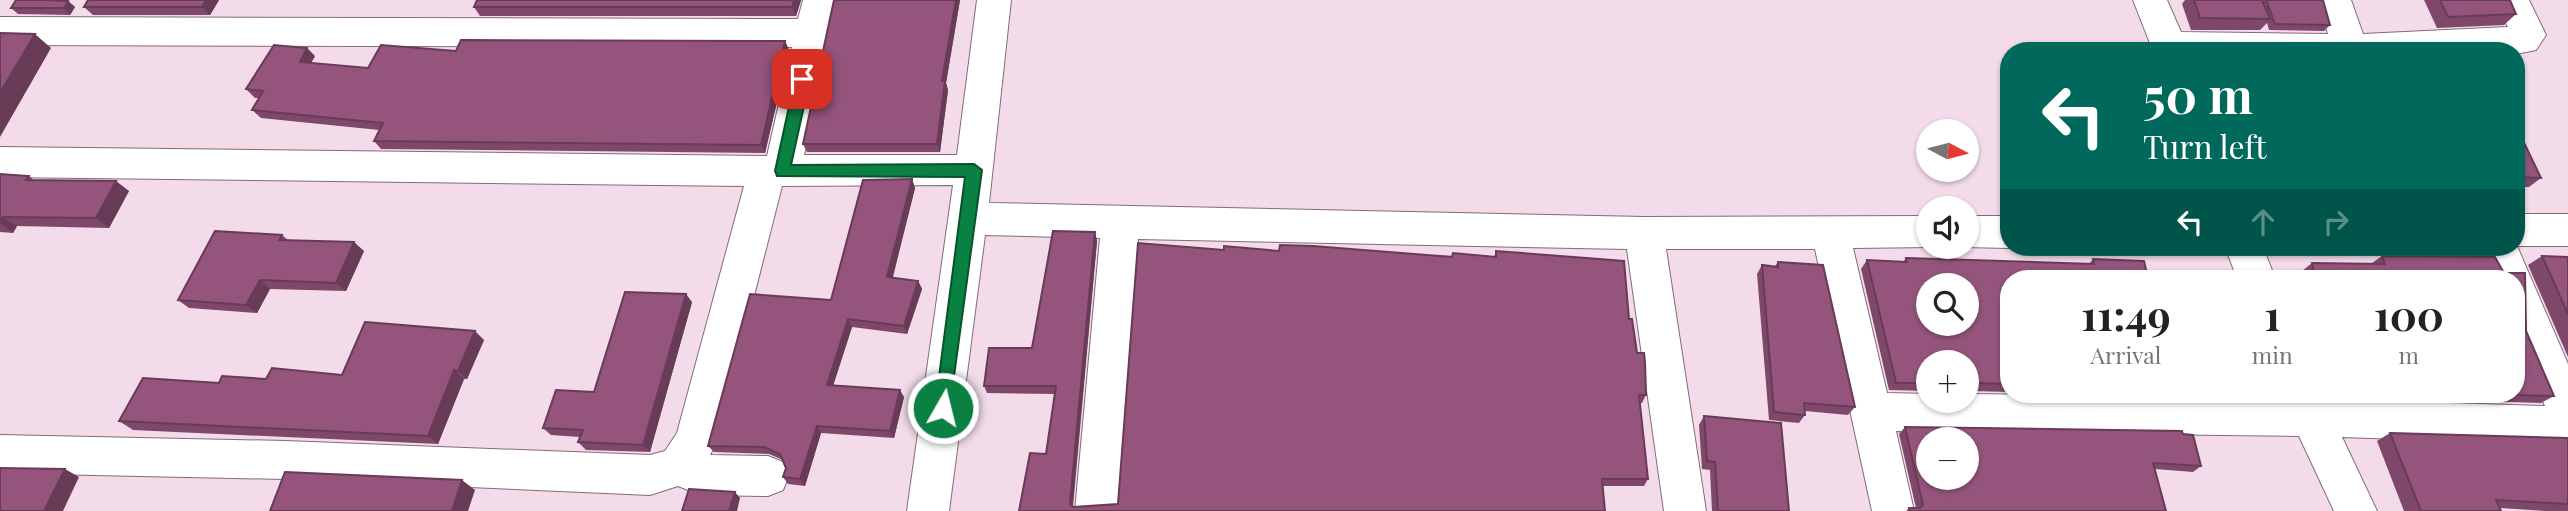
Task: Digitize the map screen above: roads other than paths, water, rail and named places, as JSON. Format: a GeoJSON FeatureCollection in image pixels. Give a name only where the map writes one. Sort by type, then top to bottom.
{"type":"FeatureCollection","features":[{"type":"Feature","properties":{"kind":"street"},"geometry":{"type":"LineString","coordinates":[[215,32],[231,0]]}},
{"type":"Feature","properties":{"kind":"street"},"geometry":{"type":"LineString","coordinates":[[928,511],[968,219],[994,0]]}},
{"type":"Feature","properties":{"kind":"street"},"geometry":{"type":"LineString","coordinates":[[2150,0],[2168,42]]}},
{"type":"Feature","properties":{"kind":"street"},"geometry":{"type":"LineString","coordinates":[[2334,0],[2348,42]]}},
{"type":"Feature","properties":{"kind":"street"},"geometry":{"type":"LineString","coordinates":[[2480,42],[2524,40],[2529,34],[2512,0]]}},
{"type":"Feature","properties":{"kind":"street"},"geometry":{"type":"LineString","coordinates":[[0,31],[215,32],[816,16],[775,171],[696,441],[679,466],[650,475],[285,460],[0,454]]}},
{"type":"Feature","properties":{"kind":"street"},"geometry":{"type":"LineString","coordinates":[[0,162],[775,171],[974,170]]}},
{"type":"Feature","properties":{"kind":"street"},"geometry":{"type":"LineString","coordinates":[[968,219],[1644,233],[1916,232]]}},
{"type":"Feature","properties":{"kind":"street"},"geometry":{"type":"LineString","coordinates":[[1096,511],[1120,222]]}},
{"type":"Feature","properties":{"kind":"street"},"geometry":{"type":"LineString","coordinates":[[2525,230],[2568,230]]}},
{"type":"Feature","properties":{"kind":"street"},"geometry":{"type":"LineString","coordinates":[[1830,232],[1893,511]]}},
{"type":"Feature","properties":{"kind":"street"},"geometry":{"type":"LineString","coordinates":[[1979,232],[2000,232]]}},
{"type":"Feature","properties":{"kind":"street"},"geometry":{"type":"LineString","coordinates":[[1644,233],[1685,511]]}},
{"type":"Feature","properties":{"kind":"street"},"geometry":{"type":"LineString","coordinates":[[2525,311],[2568,411]]}},
{"type":"Feature","properties":{"kind":"street"},"geometry":{"type":"LineString","coordinates":[[1869,412],[2306,406],[2568,426]]}},
{"type":"Feature","properties":{"kind":"street"},"geometry":{"type":"LineString","coordinates":[[2306,406],[2357,511]]}},
{"type":"Feature","properties":{"kind":"street"},"geometry":{"type":"LineString","coordinates":[[679,466],[701,475],[768,476]]}}]}
